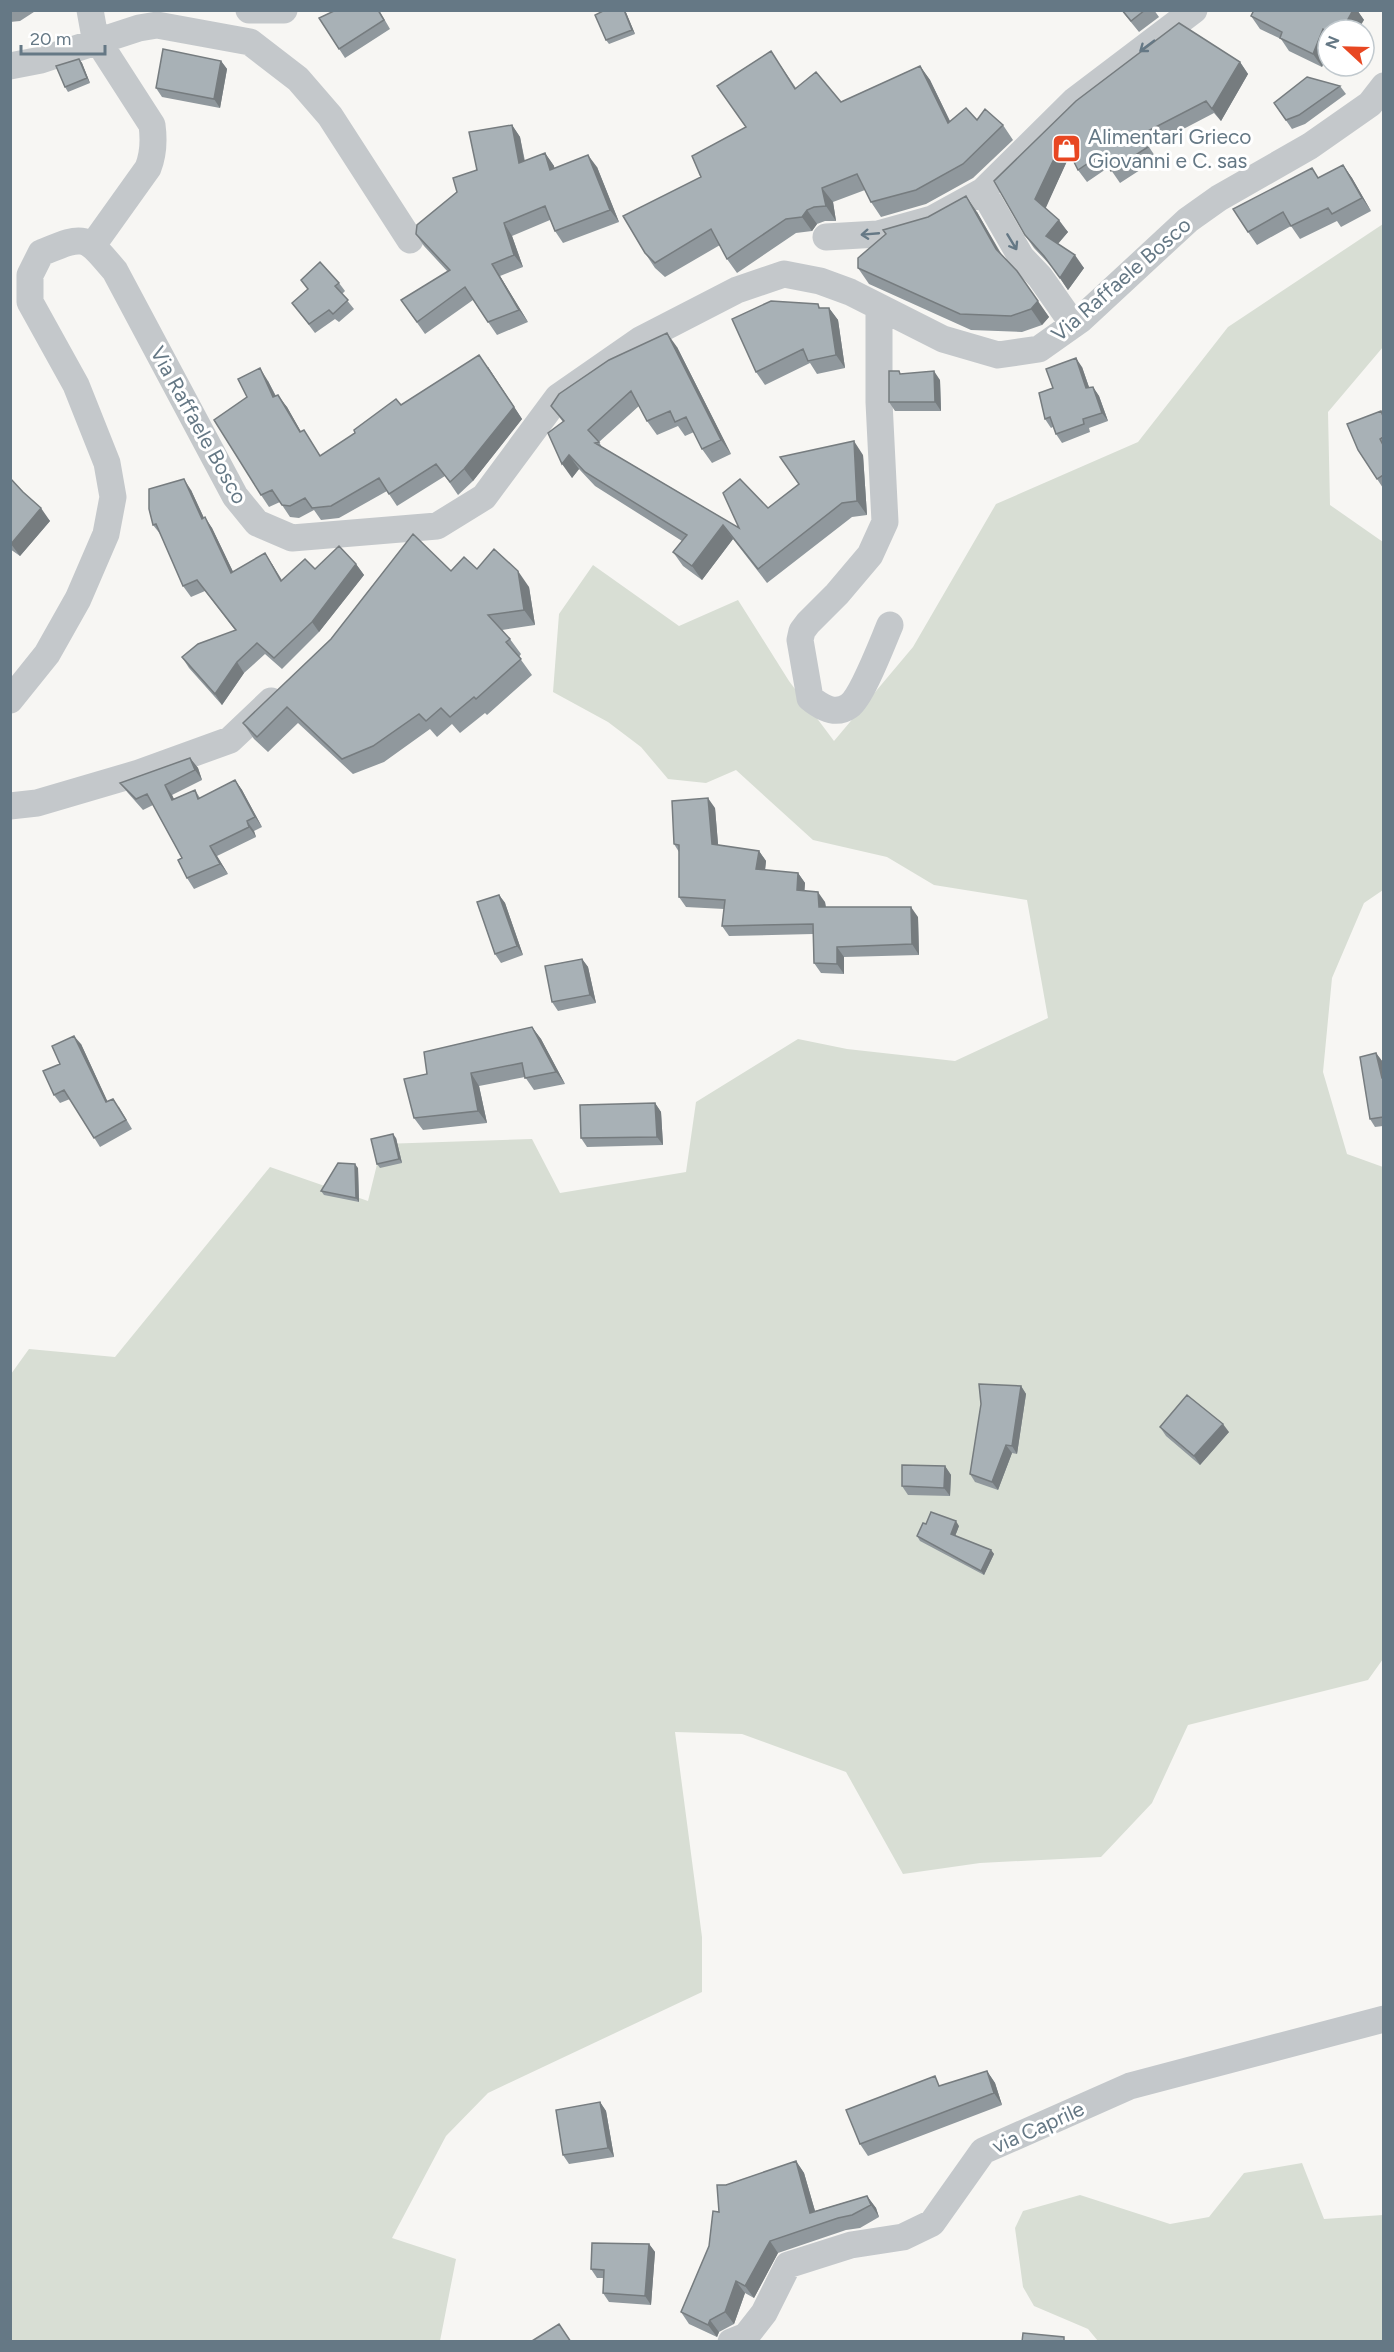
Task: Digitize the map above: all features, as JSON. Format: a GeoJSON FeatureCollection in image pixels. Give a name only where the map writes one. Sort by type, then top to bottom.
{"type":"FeatureCollection","features":[{"type":"Feature","properties":{"kind":"street"},"geometry":{"type":"LineString","coordinates":[[10,700],[47,654],[78,599],[106,534],[113,496],[107,463],[76,385],[30,302],[30,275],[40,252],[76,239],[93,245],[152,159],[154,139],[152,125],[105,51],[90,10]]}},
{"type":"Feature","properties":{"kind":"street"},"geometry":{"type":"LineString","coordinates":[[249,10],[284,10]]}},
{"type":"Feature","properties":{"kind":"street"},"geometry":{"type":"LineString","coordinates":[[826,237],[878,234],[932,219],[983,191],[1074,101],[1194,10]]}},
{"type":"Feature","properties":{"kind":"street"},"geometry":{"type":"LineString","coordinates":[[10,66],[41,60],[140,27],[157,25],[250,42],[298,79],[330,116],[410,240]]}},
{"type":"Feature","properties":{"kind":"street","name":"Via Raffaele Bosco"},"geometry":{"type":"LineString","coordinates":[[93,245],[115,271],[235,495],[256,523],[292,538],[436,526],[484,497],[558,397],[640,340],[737,290],[784,274],[820,281],[850,292],[943,339],[998,355],[1039,349],[1073,324],[1188,220],[1219,198],[1310,146],[1370,104],[1383,86]]}},
{"type":"Feature","properties":{"kind":"street"},"geometry":{"type":"LineString","coordinates":[[983,191],[1021,257],[1040,277],[1073,324]]}},
{"type":"Feature","properties":{"kind":"street"},"geometry":{"type":"LineString","coordinates":[[879,307],[879,402],[885,522],[870,555],[802,631],[800,640],[810,698],[822,708],[831,710],[841,710],[850,706],[861,688],[890,625]]}},
{"type":"Feature","properties":{"kind":"street"},"geometry":{"type":"LineString","coordinates":[[10,806],[37,803],[139,773],[230,740],[281,691]]}},
{"type":"Feature","properties":{"kind":"street","name":"via Caprile"},"geometry":{"type":"LineString","coordinates":[[731,2342],[746,2336],[764,2313],[788,2265],[851,2245],[903,2237],[932,2223],[983,2151],[1130,2086],[1383,2019]]}},
{"type":"Feature","properties":{"kind":"shaded area"},"geometry":{"type":"Polygon","coordinates":[[[1383,224],[1383,347],[1328,412],[1330,505],[1383,542],[1383,890],[1364,903],[1332,978],[1323,1072],[1347,1154],[1383,1167],[1383,1659],[1368,1680],[1188,1725],[1152,1803],[1101,1857],[980,1863],[903,1874],[846,1772],[742,1734],[675,1732],[702,1937],[702,1992],[488,2093],[446,2136],[392,2238],[456,2259],[440,2341],[11,2342],[11,1374],[29,1349],[115,1357],[270,1167],[368,1201],[382,1144],[532,1139],[560,1193],[686,1172],[696,1102],[798,1039],[847,1049],[955,1061],[1048,1018],[1027,900],[934,885],[887,857],[813,840],[736,770],[706,783],[668,779],[641,747],[608,722],[553,692],[559,614],[593,565],[679,626],[738,600],[789,681],[834,741],[913,647],[996,504],[1138,442],[1228,327],[1383,224]]]}},
{"type":"Feature","properties":{"kind":"shaded area"},"geometry":{"type":"Polygon","coordinates":[[[1302,2163],[1324,2219],[1383,2215],[1383,2341],[1098,2341],[1088,2329],[1034,2306],[1023,2287],[1015,2228],[1023,2211],[1080,2195],[1170,2224],[1209,2217],[1244,2173],[1302,2163]]]}},
{"type":"Feature","properties":{"kind":"building"},"geometry":{"type":"Polygon","coordinates":[[[336,10],[378,10],[384,20],[339,49],[319,18],[336,10]]]}},
{"type":"Feature","properties":{"kind":"building"},"geometry":{"type":"Polygon","coordinates":[[[605,10],[624,10],[632,30],[606,40],[595,15],[605,10]]]}},
{"type":"Feature","properties":{"kind":"building"},"geometry":{"type":"Polygon","coordinates":[[[1122,10],[1145,10],[1131,21],[1122,10]]]}},
{"type":"Feature","properties":{"kind":"building"},"geometry":{"type":"Polygon","coordinates":[[[1254,10],[1353,10],[1349,18],[1316,18],[1316,46],[1313,54],[1280,38],[1282,32],[1251,16],[1254,10]]]}},
{"type":"Feature","properties":{"kind":"building"},"geometry":{"type":"Polygon","coordinates":[[[1179,23],[1240,62],[1212,109],[1206,101],[1140,135],[1148,147],[1111,171],[1100,155],[1078,170],[1063,140],[1035,199],[1059,220],[1046,236],[1075,255],[1060,278],[1025,235],[994,181],[1076,101],[1179,23]]]}},
{"type":"Feature","properties":{"kind":"building"},"geometry":{"type":"Polygon","coordinates":[[[163,49],[221,61],[214,99],[156,88],[163,49]]]}},
{"type":"Feature","properties":{"kind":"building"},"geometry":{"type":"Polygon","coordinates":[[[771,51],[795,89],[816,72],[841,102],[920,66],[948,123],[966,108],[977,120],[985,109],[1003,125],[963,164],[916,190],[871,202],[857,174],[822,188],[826,206],[807,210],[802,217],[786,219],[727,259],[711,229],[655,263],[645,253],[623,216],[701,177],[692,156],[746,127],[717,86],[771,51]]]}},
{"type":"Feature","properties":{"kind":"building"},"geometry":{"type":"Polygon","coordinates":[[[79,59],[87,78],[65,87],[56,66],[79,59]]]}},
{"type":"Feature","properties":{"kind":"building"},"geometry":{"type":"Polygon","coordinates":[[[1307,77],[1340,86],[1299,115],[1286,120],[1274,103],[1307,77]]]}},
{"type":"Feature","properties":{"kind":"building"},"geometry":{"type":"Polygon","coordinates":[[[512,125],[519,163],[545,153],[550,170],[588,155],[610,210],[555,231],[545,206],[504,223],[514,255],[492,264],[519,310],[488,322],[465,287],[417,322],[401,300],[450,270],[416,234],[417,225],[457,192],[453,178],[477,170],[469,132],[512,125]]]}},
{"type":"Feature","properties":{"kind":"building"},"geometry":{"type":"Polygon","coordinates":[[[1343,165],[1362,198],[1332,214],[1328,208],[1291,226],[1283,212],[1248,232],[1233,209],[1312,168],[1318,178],[1343,165]]]}},
{"type":"Feature","properties":{"kind":"building"},"geometry":{"type":"Polygon","coordinates":[[[966,196],[996,249],[1017,271],[1038,301],[1031,309],[1011,316],[960,314],[858,268],[858,258],[886,234],[883,230],[928,217],[966,196]]]}},
{"type":"Feature","properties":{"kind":"building"},"geometry":{"type":"Polygon","coordinates":[[[320,262],[339,283],[335,286],[348,300],[333,314],[329,310],[309,324],[292,303],[308,289],[301,280],[320,262]]]}},
{"type":"Feature","properties":{"kind":"building"},"geometry":{"type":"Polygon","coordinates":[[[771,301],[818,304],[819,308],[829,308],[836,355],[808,361],[803,349],[756,372],[732,319],[771,301]]]}},
{"type":"Feature","properties":{"kind":"building"},"geometry":{"type":"Polygon","coordinates":[[[667,333],[721,440],[702,449],[686,417],[675,422],[670,411],[647,421],[631,391],[588,430],[599,442],[595,443],[739,528],[723,493],[740,479],[768,508],[799,484],[780,457],[854,441],[857,501],[842,503],[758,569],[723,525],[692,566],[673,552],[687,535],[585,472],[569,455],[562,464],[548,433],[564,421],[551,406],[559,394],[609,360],[667,333]]]}},
{"type":"Feature","properties":{"kind":"building"},"geometry":{"type":"Polygon","coordinates":[[[479,355],[514,407],[464,469],[450,482],[436,464],[389,494],[379,478],[331,506],[312,508],[305,498],[290,506],[282,505],[272,490],[261,495],[214,420],[247,397],[238,379],[260,368],[273,397],[278,395],[300,432],[304,430],[320,456],[355,433],[354,430],[396,399],[401,405],[479,355]]]}},
{"type":"Feature","properties":{"kind":"building"},"geometry":{"type":"Polygon","coordinates":[[[1076,358],[1086,388],[1093,387],[1102,413],[1083,419],[1084,424],[1056,434],[1050,417],[1045,419],[1039,393],[1053,388],[1046,369],[1076,358]]]}},
{"type":"Feature","properties":{"kind":"building"},"geometry":{"type":"Polygon","coordinates":[[[889,371],[899,371],[900,374],[934,371],[935,402],[889,402],[889,371]]]}},
{"type":"Feature","properties":{"kind":"building"},"geometry":{"type":"Polygon","coordinates":[[[1381,411],[1383,437],[1380,439],[1383,445],[1383,475],[1377,479],[1358,450],[1347,424],[1381,411]]]}},
{"type":"Feature","properties":{"kind":"building"},"geometry":{"type":"Polygon","coordinates":[[[10,478],[41,508],[11,544],[10,478]]]}},
{"type":"Feature","properties":{"kind":"building"},"geometry":{"type":"Polygon","coordinates":[[[184,479],[231,573],[265,553],[281,581],[305,559],[315,569],[339,546],[356,564],[312,622],[274,658],[257,643],[237,662],[215,694],[182,657],[198,644],[236,630],[197,580],[183,586],[156,524],[153,525],[149,509],[149,489],[184,479]]]}},
{"type":"Feature","properties":{"kind":"building"},"geometry":{"type":"Polygon","coordinates":[[[413,534],[451,571],[464,557],[477,569],[494,549],[518,571],[524,610],[488,615],[510,639],[506,642],[521,659],[476,699],[474,697],[450,717],[441,708],[426,721],[419,714],[373,746],[342,759],[287,707],[257,737],[243,723],[331,639],[413,534]]]}},
{"type":"Feature","properties":{"kind":"building"},"geometry":{"type":"Polygon","coordinates":[[[190,758],[195,770],[165,785],[172,800],[195,790],[198,799],[235,780],[255,817],[247,821],[249,827],[210,846],[220,864],[187,878],[178,860],[182,858],[147,794],[136,799],[120,783],[190,758]]]}},
{"type":"Feature","properties":{"kind":"building"},"geometry":{"type":"Polygon","coordinates":[[[708,798],[712,844],[759,851],[756,869],[798,873],[797,890],[818,892],[819,907],[911,907],[912,944],[837,947],[837,964],[814,963],[813,924],[722,926],[725,900],[679,897],[679,845],[674,844],[672,801],[708,798]]]}},
{"type":"Feature","properties":{"kind":"building"},"geometry":{"type":"Polygon","coordinates":[[[499,895],[517,946],[495,954],[477,902],[499,895]]]}},
{"type":"Feature","properties":{"kind":"building"},"geometry":{"type":"Polygon","coordinates":[[[582,959],[590,995],[552,1002],[545,966],[582,959]]]}},
{"type":"Feature","properties":{"kind":"building"},"geometry":{"type":"Polygon","coordinates":[[[532,1027],[556,1072],[525,1078],[522,1063],[471,1073],[478,1111],[414,1118],[404,1079],[427,1074],[424,1052],[532,1027]]]}},
{"type":"Feature","properties":{"kind":"building"},"geometry":{"type":"Polygon","coordinates":[[[74,1036],[106,1102],[113,1099],[126,1120],[94,1138],[64,1090],[54,1095],[43,1071],[60,1064],[52,1046],[74,1036]]]}},
{"type":"Feature","properties":{"kind":"building"},"geometry":{"type":"Polygon","coordinates":[[[1376,1053],[1383,1078],[1383,1117],[1370,1119],[1360,1057],[1376,1053]]]}},
{"type":"Feature","properties":{"kind":"building"},"geometry":{"type":"Polygon","coordinates":[[[655,1103],[657,1137],[581,1138],[580,1105],[655,1103]]]}},
{"type":"Feature","properties":{"kind":"building"},"geometry":{"type":"Polygon","coordinates":[[[393,1134],[399,1159],[377,1164],[371,1139],[393,1134]]]}},
{"type":"Feature","properties":{"kind":"building"},"geometry":{"type":"Polygon","coordinates":[[[338,1163],[355,1164],[356,1198],[321,1191],[338,1163]]]}},
{"type":"Feature","properties":{"kind":"building"},"geometry":{"type":"Polygon","coordinates":[[[979,1384],[1021,1386],[1012,1446],[1006,1445],[992,1482],[970,1474],[981,1404],[979,1384]]]}},
{"type":"Feature","properties":{"kind":"building"},"geometry":{"type":"Polygon","coordinates":[[[1187,1395],[1223,1424],[1194,1456],[1160,1427],[1187,1395]]]}},
{"type":"Feature","properties":{"kind":"building"},"geometry":{"type":"Polygon","coordinates":[[[902,1465],[945,1466],[944,1488],[902,1486],[902,1465]]]}},
{"type":"Feature","properties":{"kind":"building"},"geometry":{"type":"Polygon","coordinates":[[[931,1512],[956,1521],[951,1534],[991,1550],[981,1571],[917,1536],[931,1512]]]}},
{"type":"Feature","properties":{"kind":"building"},"geometry":{"type":"Polygon","coordinates":[[[987,2071],[994,2093],[860,2144],[846,2110],[935,2076],[939,2086],[987,2071]]]}},
{"type":"Feature","properties":{"kind":"building"},"geometry":{"type":"Polygon","coordinates":[[[600,2102],[608,2148],[563,2155],[556,2110],[600,2102]]]}},
{"type":"Feature","properties":{"kind":"building"},"geometry":{"type":"Polygon","coordinates":[[[796,2161],[810,2213],[867,2196],[871,2205],[852,2215],[770,2241],[745,2286],[736,2281],[725,2312],[710,2320],[708,2325],[681,2312],[709,2246],[713,2211],[719,2212],[717,2185],[726,2185],[796,2161]]]}},
{"type":"Feature","properties":{"kind":"building"},"geometry":{"type":"Polygon","coordinates":[[[592,2243],[649,2244],[645,2296],[603,2293],[604,2270],[591,2269],[592,2243]]]}},
{"type":"Feature","properties":{"kind":"building"},"geometry":{"type":"Polygon","coordinates":[[[559,2324],[571,2342],[532,2341],[559,2324]]]}},
{"type":"Feature","properties":{"kind":"building"},"geometry":{"type":"Polygon","coordinates":[[[1023,2333],[1064,2337],[1064,2342],[1022,2342],[1023,2333]]]}},
{"type":"Feature","properties":{"kind":"place","name":"Alimentari Grieco Giovanni e C. sas"},"geometry":{"type":"Point","coordinates":[1067,148]}}]}
